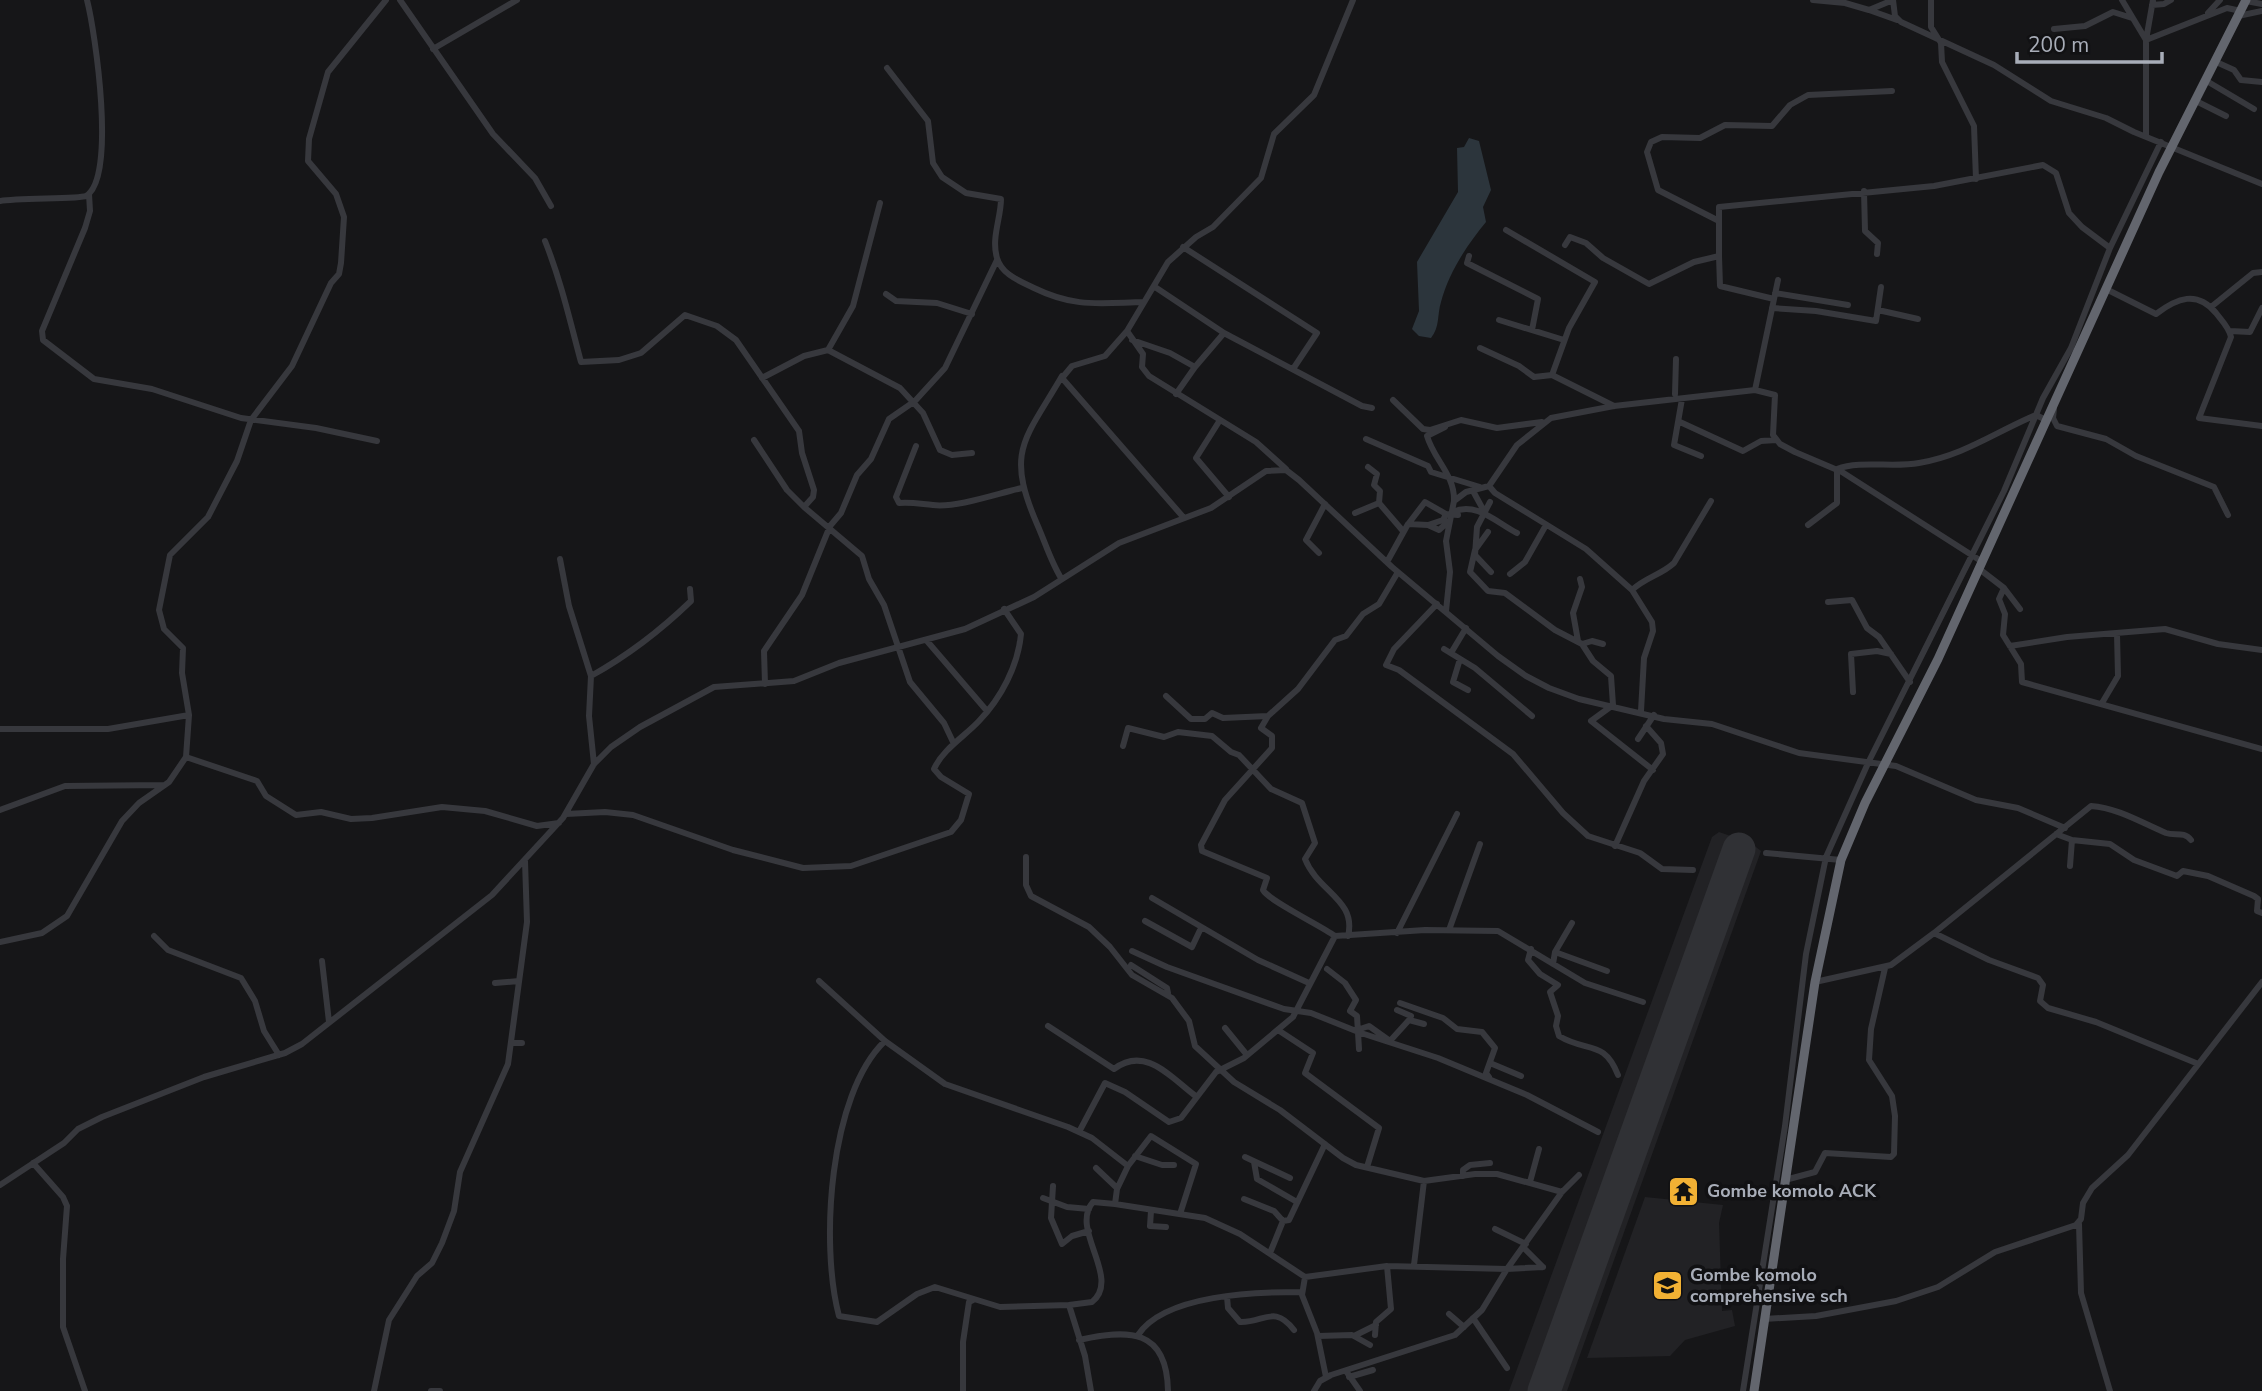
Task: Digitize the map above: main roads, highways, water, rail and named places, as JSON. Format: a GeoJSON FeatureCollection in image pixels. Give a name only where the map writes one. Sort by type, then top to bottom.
{"type":"FeatureCollection","features":[{"type":"Feature","properties":{"kind":"highway"},"geometry":{"type":"LineString","coordinates":[[1754,1391],[1783,1180],[1815,982],[1841,860],[2172,146],[2246,1]]}},
{"type":"Feature","properties":{"kind":"place","name":"Gombe komolo ACK"},"geometry":{"type":"Point","coordinates":[1684,1191]}},
{"type":"Feature","properties":{"kind":"place","name":"Gombe komolo comprehensive sch"},"geometry":{"type":"Point","coordinates":[1667,1285]}}]}
